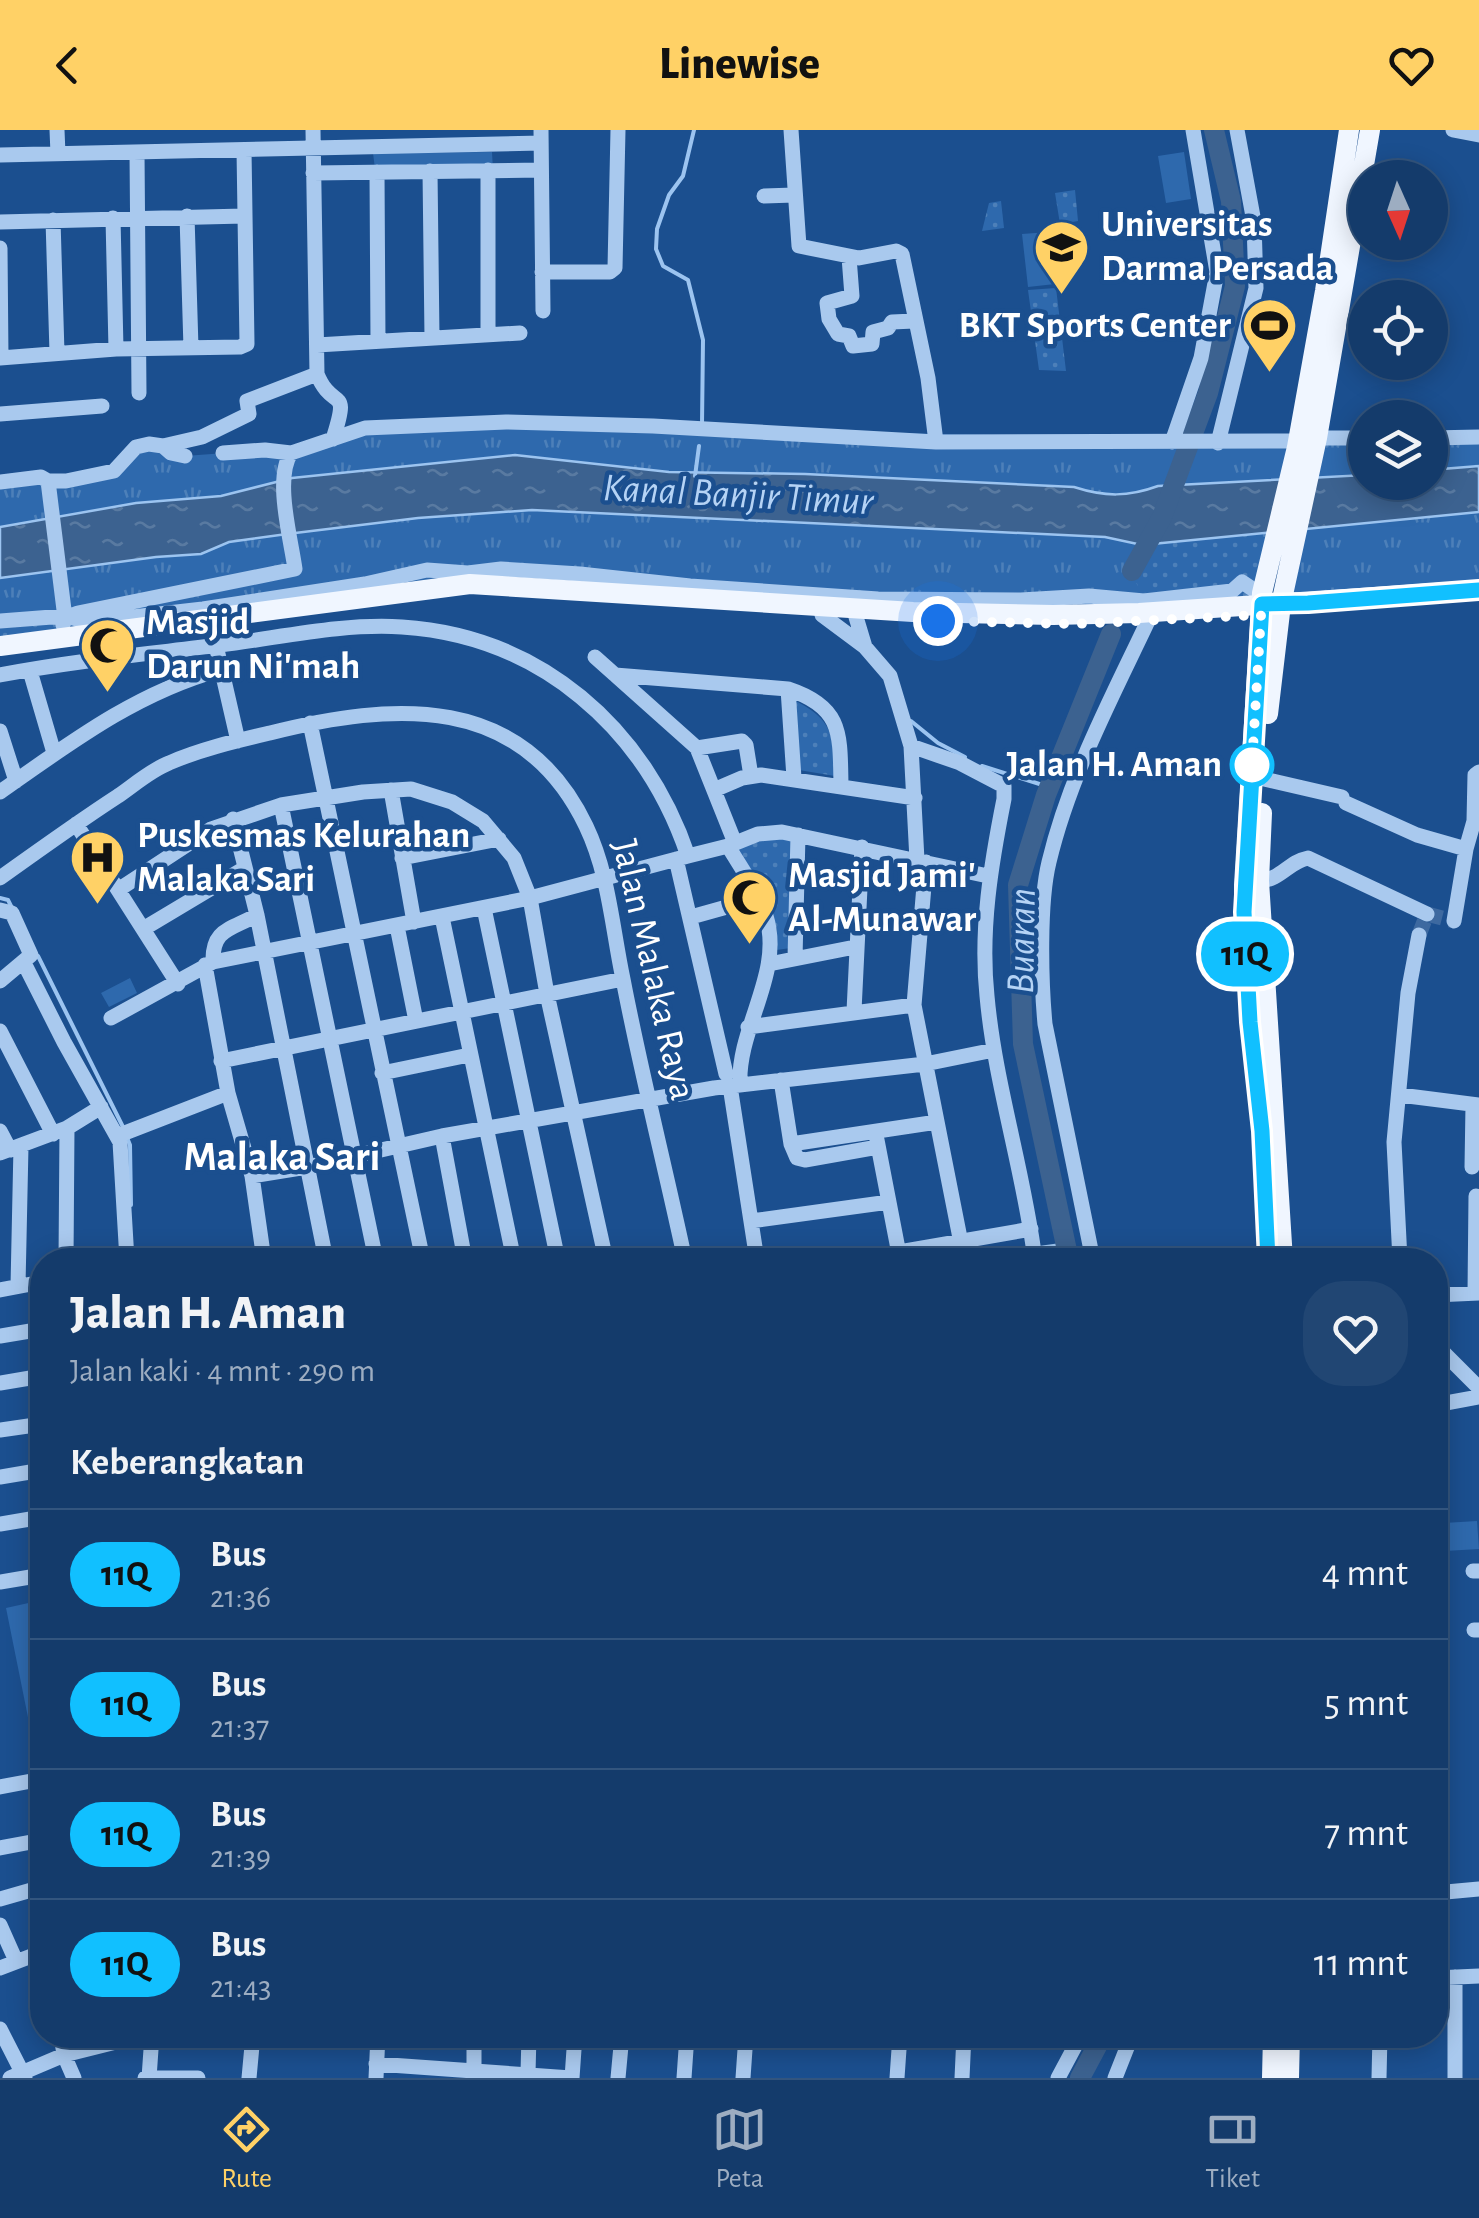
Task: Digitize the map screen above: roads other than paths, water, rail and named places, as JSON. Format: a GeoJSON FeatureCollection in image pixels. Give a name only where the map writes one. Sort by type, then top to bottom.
{"type":"FeatureCollection","features":[{"type":"Feature","properties":{"kind":"main road"},"geometry":{"type":"LineString","coordinates":[[1267,1248],[1262,1131],[1244,924],[1278,600],[1291,562],[1349,130]]}},
{"type":"Feature","properties":{"kind":"main road"},"geometry":{"type":"LineString","coordinates":[[1282,1248],[1259,880],[1278,600],[1269,562],[1307,444],[1370,130]]}},
{"type":"Feature","properties":{"kind":"main road"},"geometry":{"type":"LineString","coordinates":[[0,646],[54,639],[69,621],[470,584],[841,618],[913,612],[1142,614],[1278,600],[1479,600]]}},
{"type":"Feature","properties":{"kind":"main road"},"geometry":{"type":"LineString","coordinates":[[1142,614],[1278,600],[1479,590]]}},
{"type":"Feature","properties":{"kind":"main road"},"geometry":{"type":"LineString","coordinates":[[0,658],[213,637],[480,594],[841,618],[1082,611]]}},
{"type":"Feature","properties":{"kind":"main road"},"geometry":{"type":"LineString","coordinates":[[1272,2078],[1273,2048]]}},
{"type":"Feature","properties":{"kind":"main road"},"geometry":{"type":"LineString","coordinates":[[1289,2078],[1290,2048]]}},
{"type":"Feature","properties":{"kind":"street"},"geometry":{"type":"LineString","coordinates":[[57,130],[58,154]]}},
{"type":"Feature","properties":{"kind":"street"},"geometry":{"type":"LineString","coordinates":[[313,130],[318,374],[321,384],[341,402],[344,410],[334,439]]}},
{"type":"Feature","properties":{"kind":"street"},"geometry":{"type":"LineString","coordinates":[[375,130],[376,147]]}},
{"type":"Feature","properties":{"kind":"street"},"geometry":{"type":"LineString","coordinates":[[542,272],[610,272],[615,268],[618,130]]}},
{"type":"Feature","properties":{"kind":"street"},"geometry":{"type":"LineString","coordinates":[[791,130],[799,246],[850,256],[896,251],[902,254],[928,378],[936,442]]}},
{"type":"Feature","properties":{"kind":"street"},"geometry":{"type":"LineString","coordinates":[[1177,442],[1201,358],[1217,272],[1193,130]]}},
{"type":"Feature","properties":{"kind":"street"},"geometry":{"type":"LineString","coordinates":[[1213,443],[1256,288],[1254,222],[1237,130]]}},
{"type":"Feature","properties":{"kind":"street"},"geometry":{"type":"LineString","coordinates":[[1453,130],[1479,135]]}},
{"type":"Feature","properties":{"kind":"street"},"geometry":{"type":"LineString","coordinates":[[0,155],[376,147],[429,138],[541,136],[543,311]]}},
{"type":"Feature","properties":{"kind":"street"},"geometry":{"type":"LineString","coordinates":[[0,248],[1,358],[116,349],[240,347],[246,344],[244,150]]}},
{"type":"Feature","properties":{"kind":"street"},"geometry":{"type":"LineString","coordinates":[[136,152],[139,393]]}},
{"type":"Feature","properties":{"kind":"street"},"geometry":{"type":"LineString","coordinates":[[488,170],[488,335]]}},
{"type":"Feature","properties":{"kind":"street"},"geometry":{"type":"LineString","coordinates":[[313,173],[541,170]]}},
{"type":"Feature","properties":{"kind":"street"},"geometry":{"type":"LineString","coordinates":[[430,171],[432,338]]}},
{"type":"Feature","properties":{"kind":"street"},"geometry":{"type":"LineString","coordinates":[[377,172],[378,342]]}},
{"type":"Feature","properties":{"kind":"street"},"geometry":{"type":"LineString","coordinates":[[764,196],[794,195]]}},
{"type":"Feature","properties":{"kind":"street"},"geometry":{"type":"LineString","coordinates":[[187,216],[190,348]]}},
{"type":"Feature","properties":{"kind":"street"},"geometry":{"type":"LineString","coordinates":[[0,222],[244,216]]}},
{"type":"Feature","properties":{"kind":"street"},"geometry":{"type":"LineString","coordinates":[[113,218],[116,349]]}},
{"type":"Feature","properties":{"kind":"street"},"geometry":{"type":"LineString","coordinates":[[53,220],[57,353]]}},
{"type":"Feature","properties":{"kind":"street"},"geometry":{"type":"LineString","coordinates":[[850,256],[852,294],[848,299],[827,304],[836,332],[850,336],[853,346],[871,344],[874,332],[888,328],[892,322],[914,321]]}},
{"type":"Feature","properties":{"kind":"street"},"geometry":{"type":"LineString","coordinates":[[317,345],[520,334]]}},
{"type":"Feature","properties":{"kind":"street"},"geometry":{"type":"LineString","coordinates":[[48,487],[114,471],[136,447],[163,446],[218,431],[249,414],[246,402],[318,374]]}},
{"type":"Feature","properties":{"kind":"street"},"geometry":{"type":"LineString","coordinates":[[0,414],[102,406]]}},
{"type":"Feature","properties":{"kind":"street"},"geometry":{"type":"LineString","coordinates":[[223,453],[291,453],[364,428],[506,422],[936,442],[1307,444],[1348,440]]}},
{"type":"Feature","properties":{"kind":"street"},"geometry":{"type":"LineString","coordinates":[[1448,438],[1479,437]]}},
{"type":"Feature","properties":{"kind":"street"},"geometry":{"type":"LineString","coordinates":[[163,446],[171,454],[185,456]]}},
{"type":"Feature","properties":{"kind":"street"},"geometry":{"type":"LineString","coordinates":[[291,453],[282,478],[299,595]]}},
{"type":"Feature","properties":{"kind":"street"},"geometry":{"type":"LineString","coordinates":[[0,481],[41,477],[48,487],[69,621]]}},
{"type":"Feature","properties":{"kind":"street"},"geometry":{"type":"LineString","coordinates":[[69,621],[295,569]]}},
{"type":"Feature","properties":{"kind":"street"},"geometry":{"type":"LineString","coordinates":[[0,621],[89,622],[299,595],[426,570],[501,569],[878,598],[1021,600],[1082,611]]}},
{"type":"Feature","properties":{"kind":"street"},"geometry":{"type":"LineString","coordinates":[[1091,1248],[1045,1024],[1042,989],[1048,864],[1084,757],[1142,614],[1232,591],[1242,582],[1278,600],[1479,582]]}},
{"type":"Feature","properties":{"kind":"street"},"geometry":{"type":"LineString","coordinates":[[841,618],[890,676],[911,746],[921,861],[914,1005],[962,1244]]}},
{"type":"Feature","properties":{"kind":"street"},"geometry":{"type":"LineString","coordinates":[[0,675],[213,637],[400,627],[502,649],[581,696],[628,744],[656,780],[682,858],[691,917],[732,1082],[755,1248]]}},
{"type":"Feature","properties":{"kind":"street"},"geometry":{"type":"LineString","coordinates":[[213,637],[238,740]]}},
{"type":"Feature","properties":{"kind":"street"},"geometry":{"type":"LineString","coordinates":[[595,657],[697,748],[732,845],[759,898],[770,933],[769,964],[732,1082]]}},
{"type":"Feature","properties":{"kind":"street"},"geometry":{"type":"LineString","coordinates":[[0,792],[120,710],[186,679],[219,670]]}},
{"type":"Feature","properties":{"kind":"street"},"geometry":{"type":"LineString","coordinates":[[30,671],[54,753]]}},
{"type":"Feature","properties":{"kind":"street"},"geometry":{"type":"LineString","coordinates":[[615,675],[788,689],[817,700],[837,729],[841,786]]}},
{"type":"Feature","properties":{"kind":"street"},"geometry":{"type":"LineString","coordinates":[[788,689],[794,778]]}},
{"type":"Feature","properties":{"kind":"street","name":"Jalan Malaka Raya"},"geometry":{"type":"LineString","coordinates":[[0,878],[166,764],[238,740],[310,722],[424,712],[455,718],[505,737],[532,754],[564,789],[588,829],[606,879],[623,980],[682,1248]]}},
{"type":"Feature","properties":{"kind":"street"},"geometry":{"type":"LineString","coordinates":[[310,722],[420,1248]]}},
{"type":"Feature","properties":{"kind":"street"},"geometry":{"type":"LineString","coordinates":[[0,732],[16,780]]}},
{"type":"Feature","properties":{"kind":"street"},"geometry":{"type":"LineString","coordinates":[[697,748],[742,741],[751,776]]}},
{"type":"Feature","properties":{"kind":"street"},"geometry":{"type":"LineString","coordinates":[[911,746],[960,763],[1004,786],[988,876],[985,975],[994,1050],[1034,1248]]}},
{"type":"Feature","properties":{"kind":"street"},"geometry":{"type":"LineString","coordinates":[[1454,920],[1477,821],[1475,775],[1479,772]]}},
{"type":"Feature","properties":{"kind":"street"},"geometry":{"type":"LineString","coordinates":[[714,790],[751,776],[794,778],[915,798]]}},
{"type":"Feature","properties":{"kind":"street"},"geometry":{"type":"LineString","coordinates":[[1264,779],[1344,800],[1469,860]]}},
{"type":"Feature","properties":{"kind":"street"},"geometry":{"type":"LineString","coordinates":[[118,890],[192,839],[233,819],[281,806],[411,789],[452,802],[484,821],[514,858],[530,898],[547,994],[603,1248]]}},
{"type":"Feature","properties":{"kind":"street"},"geometry":{"type":"LineString","coordinates":[[391,790],[402,858],[416,1020]]}},
{"type":"Feature","properties":{"kind":"street"},"geometry":{"type":"LineString","coordinates":[[281,806],[373,1248]]}},
{"type":"Feature","properties":{"kind":"street"},"geometry":{"type":"LineString","coordinates":[[233,819],[257,916],[324,1248]]}},
{"type":"Feature","properties":{"kind":"street"},"geometry":{"type":"LineString","coordinates":[[76,824],[178,984]]}},
{"type":"Feature","properties":{"kind":"street"},"geometry":{"type":"LineString","coordinates":[[111,1018],[209,964],[530,898],[772,832],[862,847],[988,876]]}},
{"type":"Feature","properties":{"kind":"street"},"geometry":{"type":"LineString","coordinates":[[795,958],[798,834]]}},
{"type":"Feature","properties":{"kind":"street"},"geometry":{"type":"LineString","coordinates":[[402,858],[500,839]]}},
{"type":"Feature","properties":{"kind":"street"},"geometry":{"type":"LineString","coordinates":[[854,1011],[862,847]]}},
{"type":"Feature","properties":{"kind":"street"},"geometry":{"type":"LineString","coordinates":[[1259,880],[1275,878],[1295,862],[1308,858],[1427,914]]}},
{"type":"Feature","properties":{"kind":"street"},"geometry":{"type":"LineString","coordinates":[[142,929],[245,868]]}},
{"type":"Feature","properties":{"kind":"street"},"geometry":{"type":"LineString","coordinates":[[691,917],[759,898]]}},
{"type":"Feature","properties":{"kind":"street"},"geometry":{"type":"LineString","coordinates":[[484,908],[556,1248]]}},
{"type":"Feature","properties":{"kind":"street"},"geometry":{"type":"LineString","coordinates":[[0,910],[12,913],[28,958],[101,1108],[122,1134]]}},
{"type":"Feature","properties":{"kind":"street"},"geometry":{"type":"LineString","coordinates":[[257,916],[216,937],[209,964],[228,1094],[252,1176],[262,1248]]}},
{"type":"Feature","properties":{"kind":"street"},"geometry":{"type":"LineString","coordinates":[[442,917],[511,1248]]}},
{"type":"Feature","properties":{"kind":"street"},"geometry":{"type":"LineString","coordinates":[[1399,1248],[1394,1142],[1408,992],[1419,934]]}},
{"type":"Feature","properties":{"kind":"street"},"geometry":{"type":"LineString","coordinates":[[769,964],[856,947]]}},
{"type":"Feature","properties":{"kind":"street"},"geometry":{"type":"LineString","coordinates":[[0,980],[28,958]]}},
{"type":"Feature","properties":{"kind":"street"},"geometry":{"type":"LineString","coordinates":[[222,1061],[623,980]]}},
{"type":"Feature","properties":{"kind":"street"},"geometry":{"type":"LineString","coordinates":[[748,1027],[914,1005]]}},
{"type":"Feature","properties":{"kind":"street"},"geometry":{"type":"LineString","coordinates":[[0,1030],[60,1131],[65,1248]]}},
{"type":"Feature","properties":{"kind":"street"},"geometry":{"type":"LineString","coordinates":[[252,1176],[732,1082],[924,1064],[994,1050]]}},
{"type":"Feature","properties":{"kind":"street"},"geometry":{"type":"LineString","coordinates":[[382,1073],[469,1055]]}},
{"type":"Feature","properties":{"kind":"street"},"geometry":{"type":"LineString","coordinates":[[781,1080],[790,1144],[877,1140],[937,1122]]}},
{"type":"Feature","properties":{"kind":"street"},"geometry":{"type":"LineString","coordinates":[[122,1134],[228,1094]]}},
{"type":"Feature","properties":{"kind":"street"},"geometry":{"type":"LineString","coordinates":[[1400,1095],[1476,1105],[1472,1166]]}},
{"type":"Feature","properties":{"kind":"street"},"geometry":{"type":"LineString","coordinates":[[10,1150],[60,1131],[101,1108]]}},
{"type":"Feature","properties":{"kind":"street"},"geometry":{"type":"LineString","coordinates":[[0,1131],[10,1150],[18,1286]]}},
{"type":"Feature","properties":{"kind":"street"},"geometry":{"type":"LineString","coordinates":[[122,1134],[126,1248]]}},
{"type":"Feature","properties":{"kind":"street"},"geometry":{"type":"LineString","coordinates":[[442,1136],[464,1248]]}},
{"type":"Feature","properties":{"kind":"street"},"geometry":{"type":"LineString","coordinates":[[877,1140],[898,1248]]}},
{"type":"Feature","properties":{"kind":"street"},"geometry":{"type":"LineString","coordinates":[[1448,1294],[1477,1293],[1476,1196]]}},
{"type":"Feature","properties":{"kind":"street"},"geometry":{"type":"LineString","coordinates":[[752,1221],[889,1202]]}},
{"type":"Feature","properties":{"kind":"street"},"geometry":{"type":"LineString","coordinates":[[937,1248],[1032,1235]]}},
{"type":"Feature","properties":{"kind":"street"},"geometry":{"type":"LineString","coordinates":[[0,1290],[30,1284]]}},
{"type":"Feature","properties":{"kind":"street"},"geometry":{"type":"LineString","coordinates":[[0,1336],[30,1331]]}},
{"type":"Feature","properties":{"kind":"street"},"geometry":{"type":"LineString","coordinates":[[1448,1357],[1479,1388]]}},
{"type":"Feature","properties":{"kind":"street"},"geometry":{"type":"LineString","coordinates":[[0,1382],[30,1378]]}},
{"type":"Feature","properties":{"kind":"street"},"geometry":{"type":"LineString","coordinates":[[1448,1403],[1479,1398]]}},
{"type":"Feature","properties":{"kind":"street"},"geometry":{"type":"LineString","coordinates":[[0,1430],[30,1426]]}},
{"type":"Feature","properties":{"kind":"street"},"geometry":{"type":"LineString","coordinates":[[0,1477],[30,1472]]}},
{"type":"Feature","properties":{"kind":"street"},"geometry":{"type":"LineString","coordinates":[[0,1524],[30,1519]]}},
{"type":"Feature","properties":{"kind":"street"},"geometry":{"type":"LineString","coordinates":[[0,1582],[30,1577]]}},
{"type":"Feature","properties":{"kind":"street"},"geometry":{"type":"LineString","coordinates":[[0,1787],[30,1781]]}},
{"type":"Feature","properties":{"kind":"street"},"geometry":{"type":"LineString","coordinates":[[0,1848],[30,1842]]}},
{"type":"Feature","properties":{"kind":"street"},"geometry":{"type":"LineString","coordinates":[[1448,1892],[1479,1889]]}},
{"type":"Feature","properties":{"kind":"street"},"geometry":{"type":"LineString","coordinates":[[0,1899],[30,1890]]}},
{"type":"Feature","properties":{"kind":"street"},"geometry":{"type":"LineString","coordinates":[[0,1925],[16,1960]]}},
{"type":"Feature","properties":{"kind":"street"},"geometry":{"type":"LineString","coordinates":[[0,1968],[30,1956]]}},
{"type":"Feature","properties":{"kind":"street"},"geometry":{"type":"LineString","coordinates":[[1448,1978],[1479,1976]]}},
{"type":"Feature","properties":{"kind":"street"},"geometry":{"type":"LineString","coordinates":[[1455,1978],[1455,2078]]}},
{"type":"Feature","properties":{"kind":"street"},"geometry":{"type":"LineString","coordinates":[[0,2030],[19,2076],[82,2048]]}},
{"type":"Feature","properties":{"kind":"street"},"geometry":{"type":"LineString","coordinates":[[63,2048],[74,2078]]}},
{"type":"Feature","properties":{"kind":"street"},"geometry":{"type":"LineString","coordinates":[[151,2048],[148,2077],[198,2078]]}},
{"type":"Feature","properties":{"kind":"street"},"geometry":{"type":"LineString","coordinates":[[249,2078],[251,2048]]}},
{"type":"Feature","properties":{"kind":"street"},"geometry":{"type":"LineString","coordinates":[[474,2048],[474,2074]]}},
{"type":"Feature","properties":{"kind":"street"},"geometry":{"type":"LineString","coordinates":[[528,2074],[529,2048]]}},
{"type":"Feature","properties":{"kind":"street"},"geometry":{"type":"LineString","coordinates":[[376,2071],[572,2078],[575,2048]]}},
{"type":"Feature","properties":{"kind":"street"},"geometry":{"type":"LineString","coordinates":[[618,2078],[621,2048]]}},
{"type":"Feature","properties":{"kind":"street"},"geometry":{"type":"LineString","coordinates":[[684,2078],[686,2048]]}},
{"type":"Feature","properties":{"kind":"street"},"geometry":{"type":"LineString","coordinates":[[743,2078],[745,2048]]}},
{"type":"Feature","properties":{"kind":"street"},"geometry":{"type":"LineString","coordinates":[[897,2078],[899,2048]]}},
{"type":"Feature","properties":{"kind":"street"},"geometry":{"type":"LineString","coordinates":[[962,2078],[963,2048]]}},
{"type":"Feature","properties":{"kind":"street"},"geometry":{"type":"LineString","coordinates":[[1058,2078],[1074,2048]]}},
{"type":"Feature","properties":{"kind":"street"},"geometry":{"type":"LineString","coordinates":[[1114,2078],[1127,2048]]}},
{"type":"Feature","properties":{"kind":"street"},"geometry":{"type":"LineString","coordinates":[[1379,2078],[1380,2048]]}},
{"type":"Feature","properties":{"kind":"water","name":"Kanal Banjir Timur"},"geometry":{"type":"Polygon","coordinates":[[[515,455],[669,472],[805,474],[1074,487],[1116,494],[1158,486],[1348,476],[1348,500],[1448,500],[1448,469],[1479,466],[1479,512],[1142,545],[1105,537],[532,510],[418,518],[287,534],[229,542],[201,554],[0,578],[0,527],[136,503],[221,496],[292,478],[515,455]]]}},
{"type":"Feature","properties":{"kind":"waterway"},"geometry":{"type":"LineString","coordinates":[[694,130],[683,176],[669,195],[657,229],[656,249],[663,266],[688,280],[703,340],[702,424]]}},
{"type":"Feature","properties":{"kind":"waterway","name":"Buaran"},"geometry":{"type":"LineString","coordinates":[[1132,571],[1162,517],[1208,393],[1235,286],[1231,201],[1214,130]]}},
{"type":"Feature","properties":{"kind":"waterway","name":"Kanal Banjir Timur"},"geometry":{"type":"LineString","coordinates":[[695,476],[699,446]]}},
{"type":"Feature","properties":{"kind":"waterway","name":"Buaran"},"geometry":{"type":"LineString","coordinates":[[1066,1248],[1023,1044],[1018,885],[1046,795],[1111,634]]}},
{"type":"Feature","properties":{"kind":"waterway"},"geometry":{"type":"LineString","coordinates":[[911,721],[938,743],[965,757]]}},
{"type":"Feature","properties":{"kind":"waterway"},"geometry":{"type":"LineString","coordinates":[[982,766],[1049,787]]}},
{"type":"Feature","properties":{"kind":"waterway"},"geometry":{"type":"LineString","coordinates":[[0,898],[8,900],[12,908]]}},
{"type":"Feature","properties":{"kind":"waterway"},"geometry":{"type":"LineString","coordinates":[[38,956],[123,1127]]}},
{"type":"Feature","properties":{"kind":"waterway"},"geometry":{"type":"LineString","coordinates":[[126,1135],[130,1145],[131,1205]]}},
{"type":"Feature","properties":{"kind":"waterway"},"geometry":{"type":"LineString","coordinates":[[1039,1248],[1068,1244]]}},
{"type":"Feature","properties":{"kind":"waterway","name":"Buaran"},"geometry":{"type":"LineString","coordinates":[[1080,2078],[1096,2048]]}},
{"type":"Feature","properties":{"kind":"tunnel"},"geometry":{"type":"LineString","coordinates":[[1419,935],[1427,914],[1454,921]]}},
{"type":"Feature","properties":{"kind":"place","name":"Universitas Darma Persada"},"geometry":{"type":"Point","coordinates":[1062,296]}},
{"type":"Feature","properties":{"kind":"place","name":"BKT Sports Center"},"geometry":{"type":"Point","coordinates":[1270,375]}},
{"type":"Feature","properties":{"kind":"place","name":"Masjid Darun Ni'mah"},"geometry":{"type":"Point","coordinates":[107,694]}},
{"type":"Feature","properties":{"kind":"place","name":"Jalan H. Aman"},"geometry":{"type":"Point","coordinates":[1252,765]}},
{"type":"Feature","properties":{"kind":"place","name":"Puskesmas Kelurahan Malaka Sari"},"geometry":{"type":"Point","coordinates":[98,907]}},
{"type":"Feature","properties":{"kind":"place","name":"Masjid Jami' Al-Munawar"},"geometry":{"type":"Point","coordinates":[749,947]}},
{"type":"Feature","properties":{"kind":"district","name":"Malaka Sari"},"geometry":{"type":"Point","coordinates":[282,1157]}}]}
